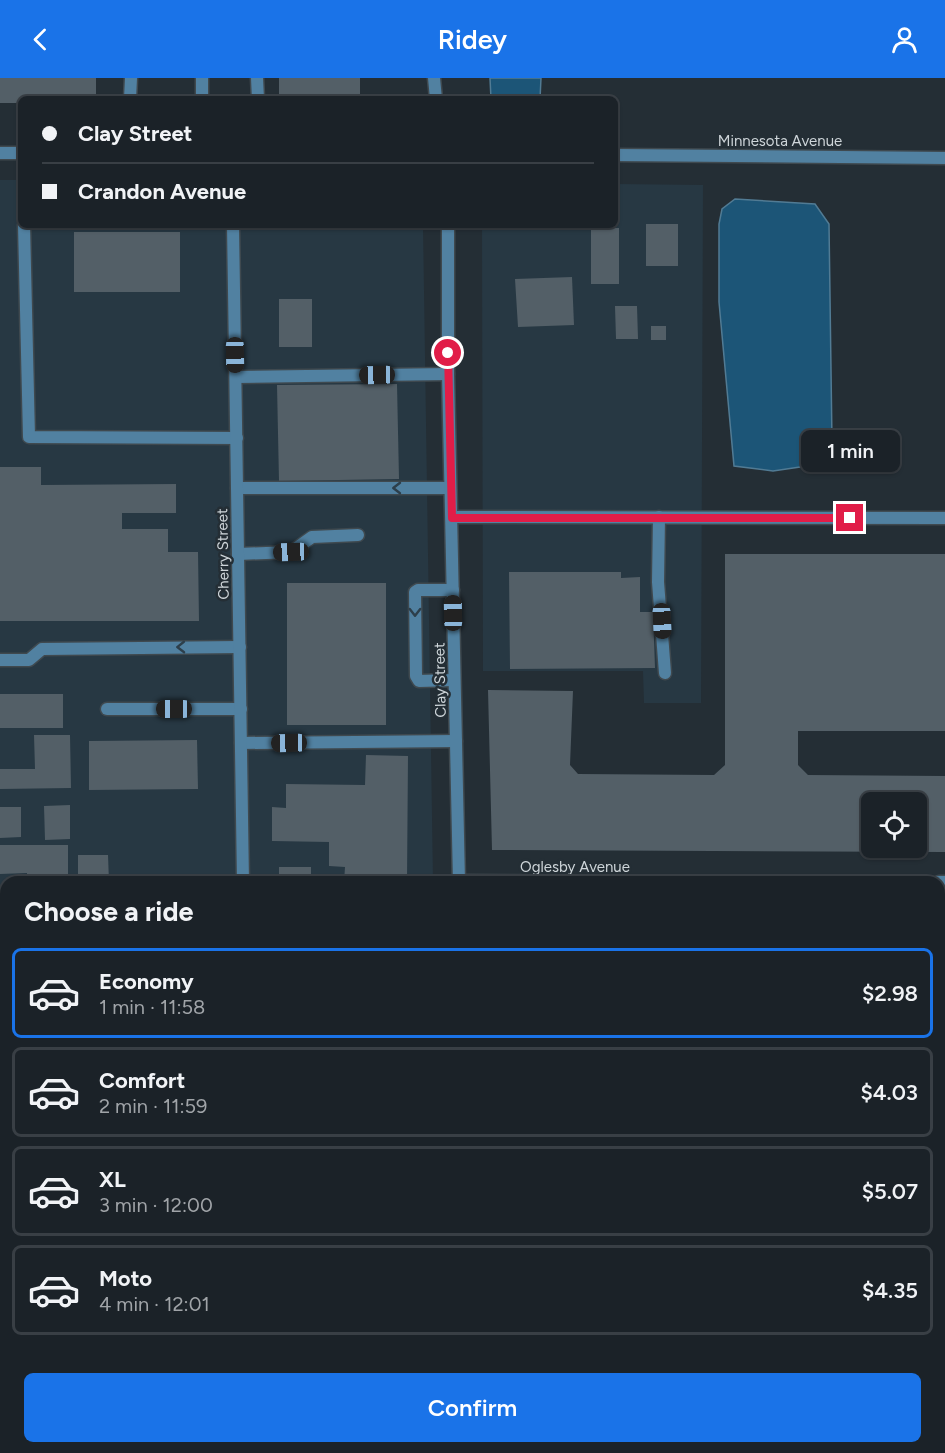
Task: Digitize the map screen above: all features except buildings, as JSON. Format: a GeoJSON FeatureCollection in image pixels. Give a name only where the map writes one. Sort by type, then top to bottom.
{"type":"FeatureCollection","features":[{"type":"Feature","properties":{"kind":"street"},"geometry":{"type":"LineString","coordinates":[[130,96],[131,78]]}},
{"type":"Feature","properties":{"kind":"street"},"geometry":{"type":"LineString","coordinates":[[202,78],[202,96]]}},
{"type":"Feature","properties":{"kind":"street"},"geometry":{"type":"LineString","coordinates":[[257,78],[258,96]]}},
{"type":"Feature","properties":{"kind":"street"},"geometry":{"type":"LineString","coordinates":[[434,78],[436,96]]}},
{"type":"Feature","properties":{"kind":"street"},"geometry":{"type":"LineString","coordinates":[[0,153],[18,153]]}},
{"type":"Feature","properties":{"kind":"street","name":"Minnesota Avenue"},"geometry":{"type":"LineString","coordinates":[[618,155],[945,158]]}},
{"type":"Feature","properties":{"kind":"street"},"geometry":{"type":"LineString","coordinates":[[24,228],[29,437],[237,438]]}},
{"type":"Feature","properties":{"kind":"street","name":"Cherry Street"},"geometry":{"type":"LineString","coordinates":[[233,228],[243,876]]}},
{"type":"Feature","properties":{"kind":"street","name":"Clay Street"},"geometry":{"type":"LineString","coordinates":[[448,228],[448,374],[459,876]]}},
{"type":"Feature","properties":{"kind":"street"},"geometry":{"type":"LineString","coordinates":[[236,377],[448,374]]}},
{"type":"Feature","properties":{"kind":"street"},"geometry":{"type":"LineString","coordinates":[[237,488],[450,488]]}},
{"type":"Feature","properties":{"kind":"street"},"geometry":{"type":"LineString","coordinates":[[452,518],[945,518]]}},
{"type":"Feature","properties":{"kind":"street"},"geometry":{"type":"LineString","coordinates":[[659,518],[658,582],[665,673]]}},
{"type":"Feature","properties":{"kind":"street"},"geometry":{"type":"LineString","coordinates":[[238,554],[291,552],[312,537],[358,535]]}},
{"type":"Feature","properties":{"kind":"street"},"geometry":{"type":"LineString","coordinates":[[453,590],[418,590],[415,592],[416,676],[419,681],[454,680]]}},
{"type":"Feature","properties":{"kind":"street"},"geometry":{"type":"LineString","coordinates":[[0,660],[29,660],[42,650],[240,647]]}},
{"type":"Feature","properties":{"kind":"street"},"geometry":{"type":"LineString","coordinates":[[107,709],[241,709]]}},
{"type":"Feature","properties":{"kind":"street"},"geometry":{"type":"LineString","coordinates":[[241,743],[456,741]]}},
{"type":"Feature","properties":{"kind":"shaded area"},"geometry":{"type":"Polygon","coordinates":[[[0,180],[18,180],[18,228],[423,228],[433,876],[0,876],[0,180]]]}},
{"type":"Feature","properties":{"kind":"shaded area"},"geometry":{"type":"Polygon","coordinates":[[[618,184],[703,185],[701,703],[644,703],[643,671],[483,671],[482,228],[618,228],[618,184]]]}},
{"type":"Feature","properties":{"kind":"water"},"geometry":{"type":"Polygon","coordinates":[[[490,78],[541,78],[540,96],[491,96],[490,78]]]}},
{"type":"Feature","properties":{"kind":"water"},"geometry":{"type":"Polygon","coordinates":[[[735,199],[815,204],[829,224],[832,442],[827,463],[773,471],[734,466],[719,302],[719,224],[722,209],[735,199]]]}},
{"type":"Feature","properties":{"kind":"route"},"geometry":{"type":"LineString","coordinates":[[448,353],[452,518],[850,518]]}}]}
